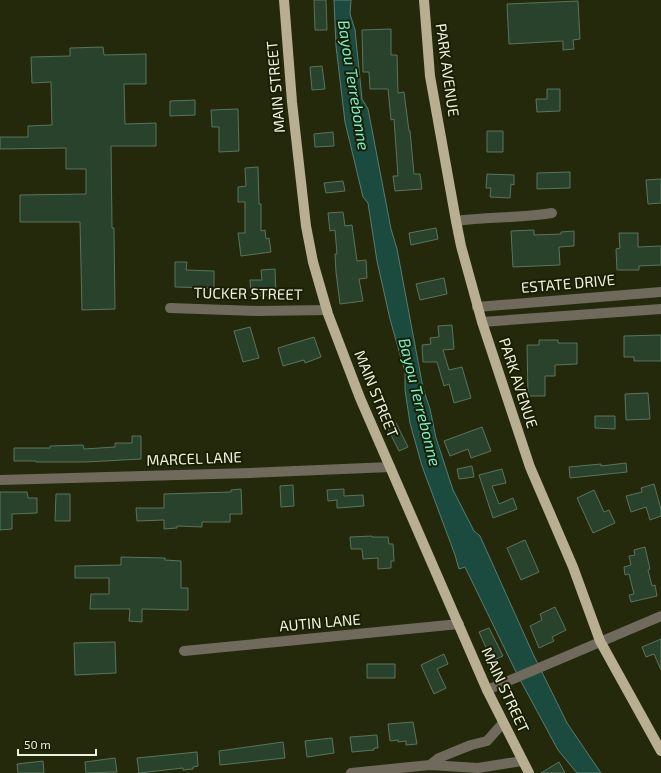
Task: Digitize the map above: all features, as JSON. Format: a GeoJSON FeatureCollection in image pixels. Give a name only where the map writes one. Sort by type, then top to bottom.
{"type":"FeatureCollection","features":[{"type":"Feature","properties":{"kind":"main road","name":"MAIN STREET"},"geometry":{"type":"LineString","coordinates":[[284,0],[292,102],[306,226],[313,262],[327,310],[360,398],[487,690],[529,773]]}},
{"type":"Feature","properties":{"kind":"main road","name":"PARK AVENUE"},"geometry":{"type":"LineString","coordinates":[[424,0],[430,76],[461,246],[477,307],[530,467],[573,567],[600,641],[661,751]]}},
{"type":"Feature","properties":{"kind":"street"},"geometry":{"type":"LineString","coordinates":[[456,221],[552,213]]}},
{"type":"Feature","properties":{"kind":"street","name":"ESTATE DRIVE"},"geometry":{"type":"LineString","coordinates":[[477,307],[661,292]]}},
{"type":"Feature","properties":{"kind":"street","name":"TUCKER STREET"},"geometry":{"type":"LineString","coordinates":[[170,308],[258,312],[327,310]]}},
{"type":"Feature","properties":{"kind":"street","name":"ESTATE DRIVE"},"geometry":{"type":"LineString","coordinates":[[482,322],[661,309]]}},
{"type":"Feature","properties":{"kind":"street","name":"MARCEL LANE"},"geometry":{"type":"LineString","coordinates":[[0,480],[250,473],[390,467]]}},
{"type":"Feature","properties":{"kind":"street"},"geometry":{"type":"LineString","coordinates":[[487,690],[661,616]]}},
{"type":"Feature","properties":{"kind":"street","name":"AUTIN LANE"},"geometry":{"type":"LineString","coordinates":[[184,651],[459,624]]}},
{"type":"Feature","properties":{"kind":"street"},"geometry":{"type":"LineString","coordinates":[[430,765],[439,758],[471,745],[487,741],[503,723]]}},
{"type":"Feature","properties":{"kind":"street"},"geometry":{"type":"LineString","coordinates":[[350,773],[430,765],[478,768],[522,761]]}},
{"type":"Feature","properties":{"kind":"water","name":"Bayou Terrebonne"},"geometry":{"type":"Polygon","coordinates":[[[334,0],[351,0],[350,14],[355,30],[362,99],[368,109],[391,229],[397,249],[423,388],[430,409],[436,438],[453,490],[474,531],[480,536],[533,654],[567,723],[601,773],[577,773],[558,750],[517,674],[465,567],[459,569],[422,466],[410,423],[405,390],[405,372],[390,319],[377,261],[368,203],[363,197],[345,122],[336,46],[334,0]]]}},
{"type":"Feature","properties":{"kind":"building"},"geometry":{"type":"Polygon","coordinates":[[[314,0],[326,0],[327,30],[315,30],[314,0]]]}},
{"type":"Feature","properties":{"kind":"building"},"geometry":{"type":"Polygon","coordinates":[[[578,1],[580,39],[573,40],[574,49],[563,50],[563,41],[509,44],[507,4],[578,1]]]}},
{"type":"Feature","properties":{"kind":"building"},"geometry":{"type":"Polygon","coordinates":[[[391,29],[391,55],[397,55],[398,93],[404,92],[410,131],[414,174],[420,174],[422,189],[395,191],[393,176],[398,176],[394,119],[391,120],[388,89],[370,89],[369,72],[363,72],[362,30],[391,29]]]}},
{"type":"Feature","properties":{"kind":"building"},"geometry":{"type":"Polygon","coordinates":[[[103,47],[104,55],[146,54],[146,84],[124,84],[125,124],[156,123],[156,146],[111,146],[115,309],[82,310],[80,222],[20,222],[20,195],[86,194],[86,169],[66,169],[66,148],[0,149],[0,137],[28,137],[28,126],[52,125],[51,82],[32,83],[31,57],[70,56],[70,48],[103,47]]]}},
{"type":"Feature","properties":{"kind":"building"},"geometry":{"type":"Polygon","coordinates":[[[322,66],[325,89],[312,90],[310,67],[322,66]]]}},
{"type":"Feature","properties":{"kind":"building"},"geometry":{"type":"Polygon","coordinates":[[[547,89],[560,89],[560,111],[537,112],[536,99],[547,99],[547,89]]]}},
{"type":"Feature","properties":{"kind":"building"},"geometry":{"type":"Polygon","coordinates":[[[195,100],[195,115],[170,116],[170,101],[195,100]]]}},
{"type":"Feature","properties":{"kind":"building"},"geometry":{"type":"Polygon","coordinates":[[[238,109],[239,151],[219,152],[219,127],[212,127],[211,110],[238,109]]]}},
{"type":"Feature","properties":{"kind":"building"},"geometry":{"type":"Polygon","coordinates":[[[487,131],[503,131],[503,152],[487,152],[487,131]]]}},
{"type":"Feature","properties":{"kind":"building"},"geometry":{"type":"Polygon","coordinates":[[[333,132],[334,146],[315,147],[314,134],[333,132]]]}},
{"type":"Feature","properties":{"kind":"building"},"geometry":{"type":"Polygon","coordinates":[[[258,167],[259,204],[261,204],[261,231],[265,230],[266,239],[269,238],[271,252],[241,256],[238,233],[245,233],[245,202],[238,202],[238,187],[246,186],[245,168],[258,167]]]}},
{"type":"Feature","properties":{"kind":"building"},"geometry":{"type":"Polygon","coordinates":[[[570,172],[570,188],[537,189],[537,173],[570,172]]]}},
{"type":"Feature","properties":{"kind":"building"},"geometry":{"type":"Polygon","coordinates":[[[487,174],[514,175],[514,185],[511,184],[510,198],[490,197],[491,188],[486,188],[487,174]]]}},
{"type":"Feature","properties":{"kind":"building"},"geometry":{"type":"Polygon","coordinates":[[[661,179],[661,203],[648,204],[646,180],[661,179]]]}},
{"type":"Feature","properties":{"kind":"building"},"geometry":{"type":"Polygon","coordinates":[[[343,181],[345,191],[326,193],[324,183],[343,181]]]}},
{"type":"Feature","properties":{"kind":"building"},"geometry":{"type":"Polygon","coordinates":[[[343,212],[345,226],[352,225],[357,261],[366,260],[367,278],[359,279],[363,301],[340,304],[336,272],[335,254],[337,254],[335,230],[330,231],[328,213],[343,212]]]}},
{"type":"Feature","properties":{"kind":"building"},"geometry":{"type":"Polygon","coordinates":[[[436,228],[438,239],[411,245],[409,233],[436,228]]]}},
{"type":"Feature","properties":{"kind":"building"},"geometry":{"type":"Polygon","coordinates":[[[534,230],[534,235],[561,234],[561,232],[574,231],[574,246],[559,247],[560,265],[513,267],[511,231],[534,230]]]}},
{"type":"Feature","properties":{"kind":"building"},"geometry":{"type":"Polygon","coordinates":[[[619,233],[638,233],[638,247],[661,246],[661,265],[639,266],[639,270],[617,270],[616,249],[620,248],[619,233]]]}},
{"type":"Feature","properties":{"kind":"building"},"geometry":{"type":"Polygon","coordinates":[[[175,262],[187,262],[186,270],[214,271],[214,288],[175,287],[175,262]]]}},
{"type":"Feature","properties":{"kind":"building"},"geometry":{"type":"Polygon","coordinates":[[[275,269],[276,295],[251,296],[250,280],[262,280],[261,270],[275,269]]]}},
{"type":"Feature","properties":{"kind":"building"},"geometry":{"type":"Polygon","coordinates":[[[444,278],[447,294],[420,300],[416,284],[444,278]]]}},
{"type":"Feature","properties":{"kind":"building"},"geometry":{"type":"Polygon","coordinates":[[[452,325],[454,349],[443,350],[449,370],[462,367],[471,398],[454,403],[449,384],[444,386],[437,362],[423,362],[422,345],[431,344],[430,338],[439,337],[438,326],[452,325]]]}},
{"type":"Feature","properties":{"kind":"building"},"geometry":{"type":"Polygon","coordinates":[[[250,327],[259,358],[243,362],[234,331],[250,327]]]}},
{"type":"Feature","properties":{"kind":"building"},"geometry":{"type":"Polygon","coordinates":[[[661,335],[661,361],[634,361],[634,357],[624,357],[624,336],[661,335]]]}},
{"type":"Feature","properties":{"kind":"building"},"geometry":{"type":"Polygon","coordinates":[[[314,337],[321,357],[305,363],[304,360],[283,366],[278,348],[314,337]]]}},
{"type":"Feature","properties":{"kind":"building"},"geometry":{"type":"Polygon","coordinates":[[[539,340],[558,340],[558,343],[577,343],[577,364],[555,365],[555,376],[545,376],[545,396],[528,396],[527,345],[539,345],[539,340]]]}},
{"type":"Feature","properties":{"kind":"building"},"geometry":{"type":"Polygon","coordinates":[[[648,393],[650,419],[626,420],[625,394],[648,393]]]}},
{"type":"Feature","properties":{"kind":"building"},"geometry":{"type":"Polygon","coordinates":[[[595,416],[615,416],[615,429],[595,428],[595,416]]]}},
{"type":"Feature","properties":{"kind":"building"},"geometry":{"type":"Polygon","coordinates":[[[396,423],[408,447],[399,451],[387,427],[396,423]]]}},
{"type":"Feature","properties":{"kind":"building"},"geometry":{"type":"Polygon","coordinates":[[[482,427],[491,451],[471,458],[468,449],[450,456],[444,441],[482,427]]]}},
{"type":"Feature","properties":{"kind":"building"},"geometry":{"type":"Polygon","coordinates":[[[132,436],[141,436],[141,459],[85,462],[14,461],[14,448],[50,448],[50,446],[83,445],[84,449],[115,447],[115,443],[132,443],[132,436]]]}},
{"type":"Feature","properties":{"kind":"building"},"geometry":{"type":"Polygon","coordinates":[[[626,463],[627,472],[570,478],[569,467],[601,464],[601,466],[626,463]]]}},
{"type":"Feature","properties":{"kind":"building"},"geometry":{"type":"Polygon","coordinates":[[[472,466],[474,477],[459,479],[457,469],[472,466]]]}},
{"type":"Feature","properties":{"kind":"building"},"geometry":{"type":"Polygon","coordinates":[[[502,469],[506,483],[492,486],[499,504],[513,498],[517,509],[493,518],[479,475],[502,469]]]}},
{"type":"Feature","properties":{"kind":"building"},"geometry":{"type":"Polygon","coordinates":[[[654,484],[661,509],[661,516],[650,520],[646,507],[631,512],[626,496],[642,492],[641,488],[654,484]]]}},
{"type":"Feature","properties":{"kind":"building"},"geometry":{"type":"Polygon","coordinates":[[[293,485],[294,506],[281,507],[280,486],[293,485]]]}},
{"type":"Feature","properties":{"kind":"building"},"geometry":{"type":"Polygon","coordinates":[[[241,489],[242,514],[230,514],[230,522],[202,522],[202,527],[177,526],[177,528],[164,529],[164,520],[137,521],[136,508],[164,508],[164,494],[231,492],[231,490],[241,489]]]}},
{"type":"Feature","properties":{"kind":"building"},"geometry":{"type":"Polygon","coordinates":[[[344,489],[344,496],[363,495],[364,506],[337,508],[337,500],[328,501],[327,490],[344,489]]]}},
{"type":"Feature","properties":{"kind":"building"},"geometry":{"type":"Polygon","coordinates":[[[594,490],[604,512],[609,510],[615,523],[593,533],[577,498],[594,490]]]}},
{"type":"Feature","properties":{"kind":"building"},"geometry":{"type":"Polygon","coordinates":[[[0,492],[27,492],[28,498],[37,498],[37,513],[12,514],[12,529],[0,530],[0,492]]]}},
{"type":"Feature","properties":{"kind":"building"},"geometry":{"type":"Polygon","coordinates":[[[56,494],[70,494],[70,521],[55,521],[56,494]]]}},
{"type":"Feature","properties":{"kind":"building"},"geometry":{"type":"Polygon","coordinates":[[[350,537],[388,537],[389,544],[393,544],[394,561],[391,561],[391,568],[378,569],[378,558],[363,559],[362,549],[351,549],[350,537]]]}},
{"type":"Feature","properties":{"kind":"building"},"geometry":{"type":"Polygon","coordinates":[[[525,540],[539,572],[521,580],[507,548],[525,540]]]}},
{"type":"Feature","properties":{"kind":"building"},"geometry":{"type":"Polygon","coordinates":[[[645,547],[650,569],[648,570],[652,586],[655,585],[657,596],[631,602],[629,595],[634,594],[629,574],[625,575],[624,567],[631,565],[629,556],[635,555],[634,550],[645,547]]]}},
{"type":"Feature","properties":{"kind":"building"},"geometry":{"type":"Polygon","coordinates":[[[121,557],[165,558],[165,560],[181,561],[181,588],[188,588],[188,610],[142,609],[142,622],[129,621],[130,609],[90,609],[91,594],[109,594],[109,578],[75,578],[75,566],[121,565],[121,557]]]}},
{"type":"Feature","properties":{"kind":"building"},"geometry":{"type":"Polygon","coordinates":[[[555,607],[566,630],[552,637],[554,641],[539,648],[530,626],[542,620],[540,614],[555,607]]]}},
{"type":"Feature","properties":{"kind":"building"},"geometry":{"type":"Polygon","coordinates":[[[489,628],[503,656],[492,661],[479,632],[489,628]]]}},
{"type":"Feature","properties":{"kind":"building"},"geometry":{"type":"Polygon","coordinates":[[[661,639],[661,670],[654,654],[646,657],[642,647],[661,639]]]}},
{"type":"Feature","properties":{"kind":"building"},"geometry":{"type":"Polygon","coordinates":[[[115,642],[116,673],[75,675],[74,643],[115,642]]]}},
{"type":"Feature","properties":{"kind":"building"},"geometry":{"type":"Polygon","coordinates":[[[444,654],[448,664],[437,669],[446,688],[434,694],[421,665],[444,654]]]}},
{"type":"Feature","properties":{"kind":"building"},"geometry":{"type":"Polygon","coordinates":[[[367,664],[395,664],[395,678],[367,678],[367,664]]]}},
{"type":"Feature","properties":{"kind":"building"},"geometry":{"type":"Polygon","coordinates":[[[413,722],[417,744],[406,745],[406,741],[390,741],[388,724],[413,722]]]}},
{"type":"Feature","properties":{"kind":"building"},"geometry":{"type":"Polygon","coordinates":[[[377,735],[378,748],[374,748],[374,750],[352,752],[350,737],[377,735]]]}},
{"type":"Feature","properties":{"kind":"building"},"geometry":{"type":"Polygon","coordinates":[[[332,738],[334,753],[307,757],[305,741],[332,738]]]}},
{"type":"Feature","properties":{"kind":"building"},"geometry":{"type":"Polygon","coordinates":[[[283,742],[285,758],[220,765],[219,751],[283,742]]]}},
{"type":"Feature","properties":{"kind":"building"},"geometry":{"type":"Polygon","coordinates":[[[197,752],[198,766],[193,767],[193,769],[183,770],[183,768],[139,773],[137,758],[197,752]]]}},
{"type":"Feature","properties":{"kind":"building"},"geometry":{"type":"Polygon","coordinates":[[[115,758],[117,772],[86,773],[85,762],[115,758]]]}},
{"type":"Feature","properties":{"kind":"building"},"geometry":{"type":"Polygon","coordinates":[[[43,761],[44,773],[18,773],[17,764],[43,761]]]}},
{"type":"Feature","properties":{"kind":"building"},"geometry":{"type":"Polygon","coordinates":[[[559,762],[565,773],[541,773],[559,762]]]}}]}
